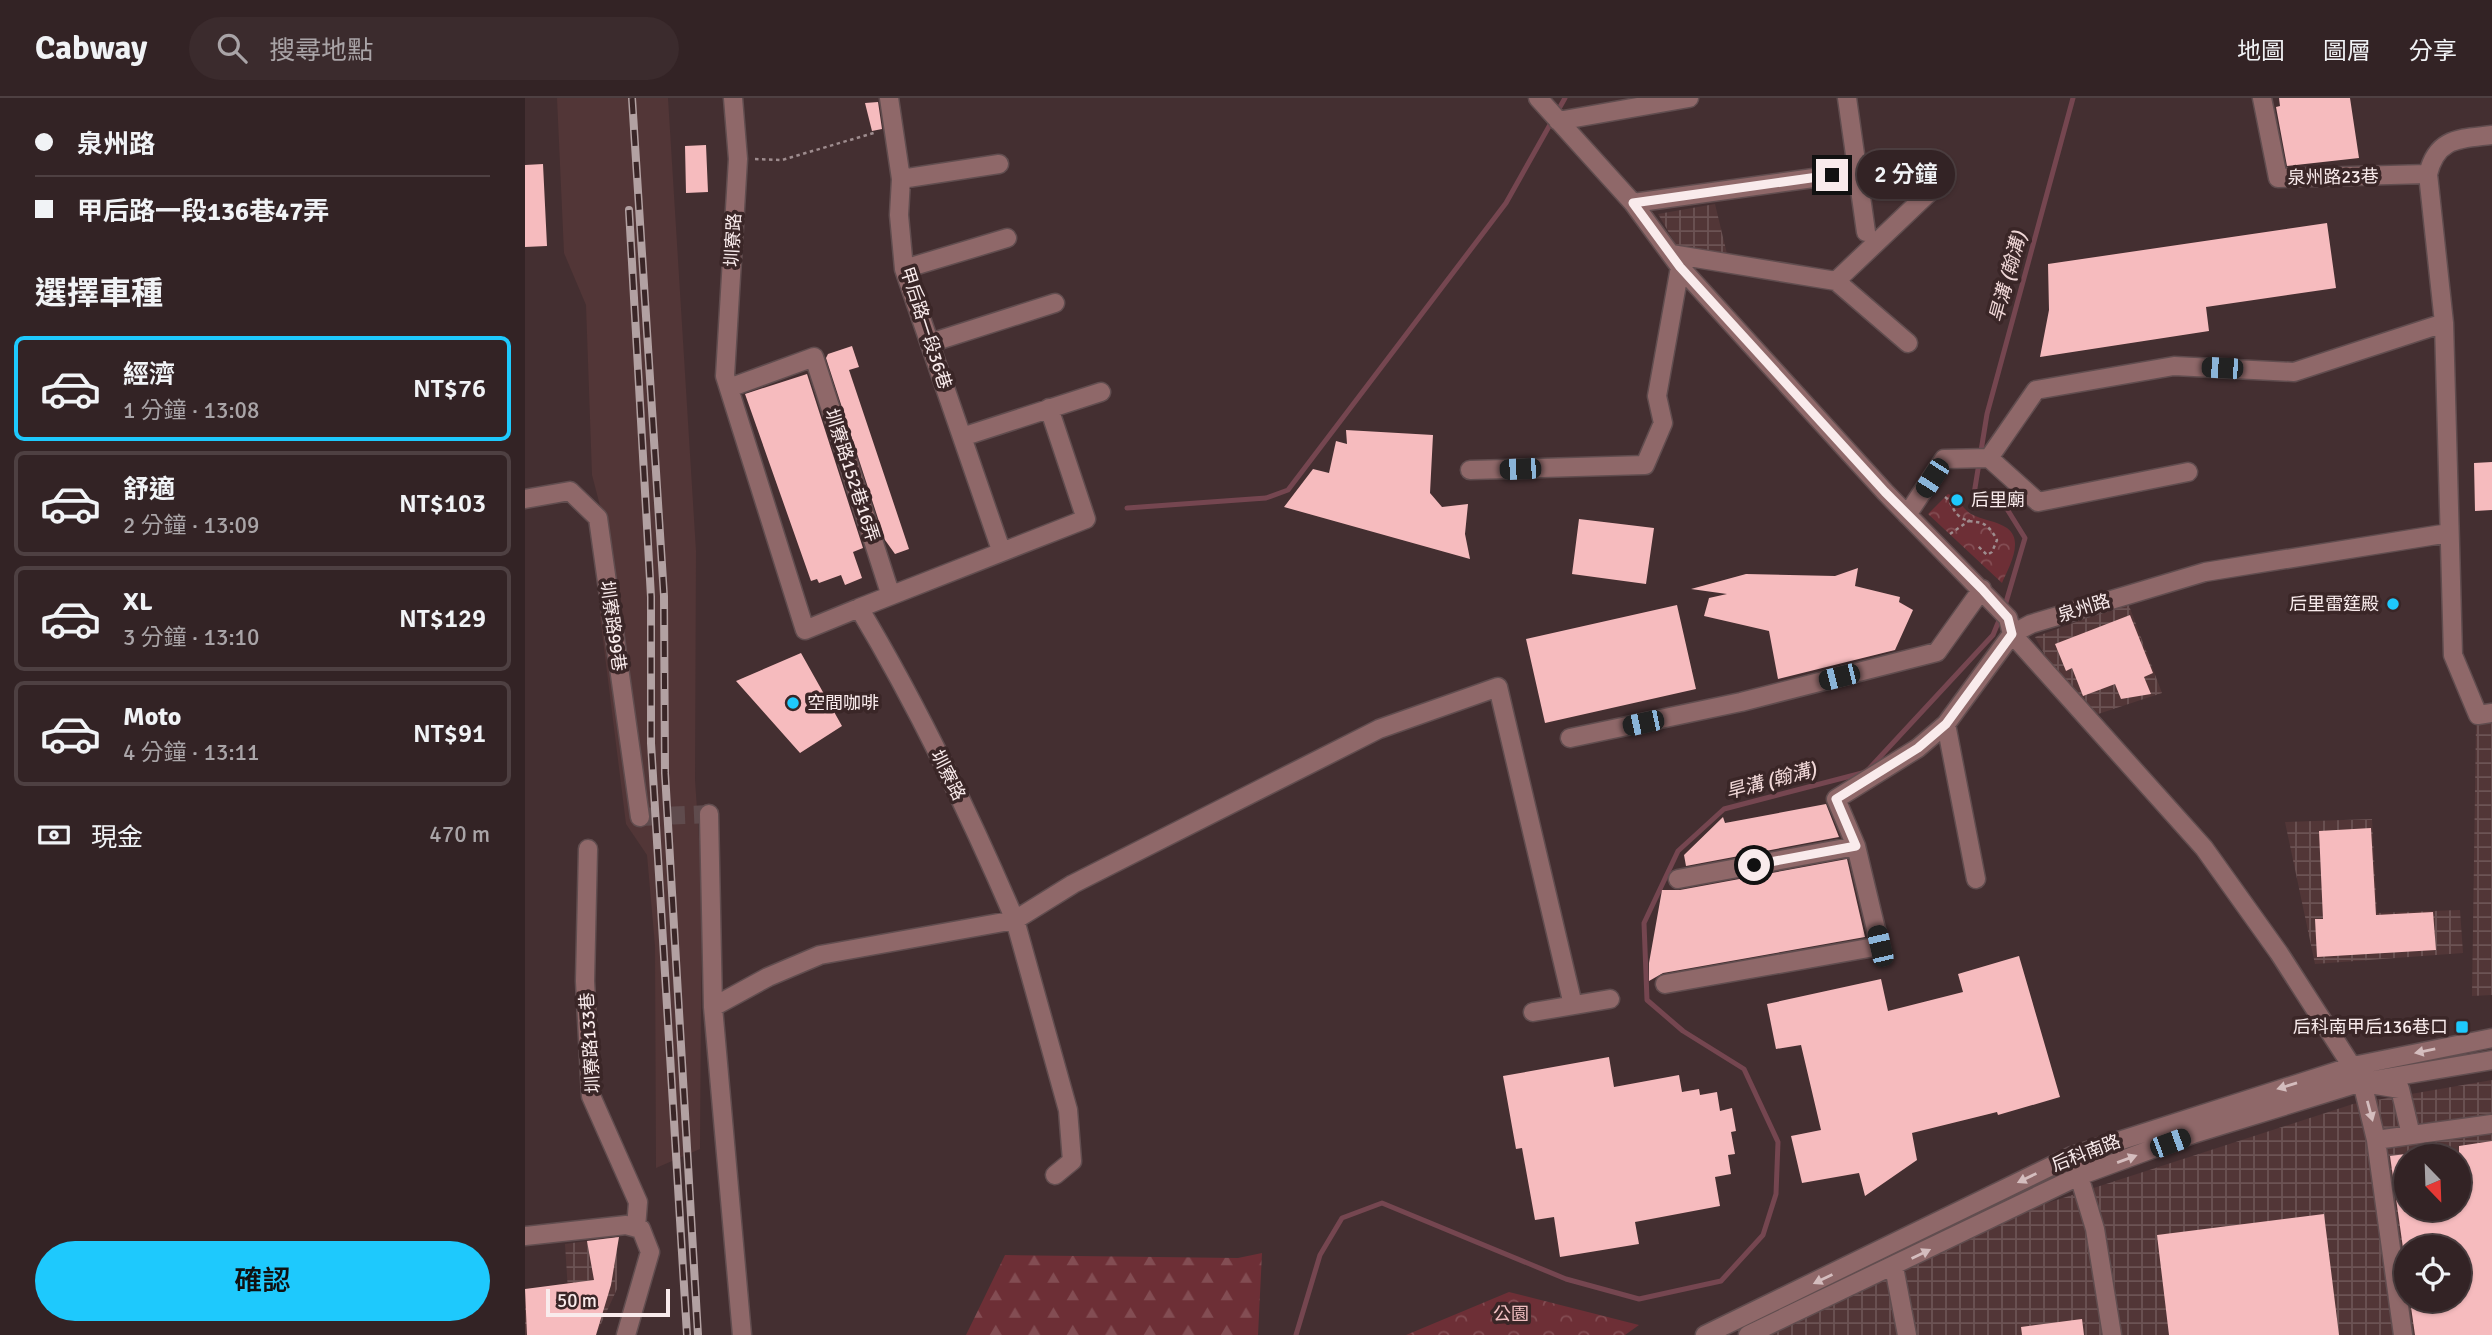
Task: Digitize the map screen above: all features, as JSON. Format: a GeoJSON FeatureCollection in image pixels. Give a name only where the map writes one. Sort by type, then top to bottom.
{"type":"FeatureCollection","features":[{"type":"Feature","properties":{"kind":"street","name":"圳寮路"},"geometry":{"type":"LineString","coordinates":[[733,98],[738,159],[725,376],[805,630],[859,608],[895,668],[963,804],[1015,920],[1069,1110],[1072,1161],[1055,1175]]}},
{"type":"Feature","properties":{"kind":"street","name":"甲后路一段36巷"},"geometry":{"type":"LineString","coordinates":[[889,98],[901,179],[899,215],[904,269],[1001,550]]}},
{"type":"Feature","properties":{"kind":"street"},"geometry":{"type":"LineString","coordinates":[[1551,112],[1689,98]]}},
{"type":"Feature","properties":{"kind":"street"},"geometry":{"type":"LineString","coordinates":[[1847,98],[1866,232]]}},
{"type":"Feature","properties":{"kind":"street","name":"泉州路23巷"},"geometry":{"type":"LineString","coordinates":[[2262,98],[2278,178],[2428,174]]}},
{"type":"Feature","properties":{"kind":"street"},"geometry":{"type":"LineString","coordinates":[[1551,112],[1633,203],[1675,260],[1907,515],[1982,589],[2204,848],[2279,953],[2362,1082],[2376,1140],[2403,1335]]}},
{"type":"Feature","properties":{"kind":"street"},"geometry":{"type":"LineString","coordinates":[[2485,714],[2453,654],[2444,323],[2428,174],[2432,158],[2450,140],[2492,135]]}},
{"type":"Feature","properties":{"kind":"street"},"geometry":{"type":"LineString","coordinates":[[901,179],[999,164]]}},
{"type":"Feature","properties":{"kind":"street"},"geometry":{"type":"LineString","coordinates":[[1633,203],[1857,172]]}},
{"type":"Feature","properties":{"kind":"street"},"geometry":{"type":"LineString","coordinates":[[1836,281],[1936,186]]}},
{"type":"Feature","properties":{"kind":"street"},"geometry":{"type":"LineString","coordinates":[[904,269],[1007,237]]}},
{"type":"Feature","properties":{"kind":"street"},"geometry":{"type":"LineString","coordinates":[[1675,260],[1836,281],[1908,342]]}},
{"type":"Feature","properties":{"kind":"street"},"geometry":{"type":"LineString","coordinates":[[1470,470],[1645,466],[1663,423],[1657,396],[1675,260]]}},
{"type":"Feature","properties":{"kind":"street"},"geometry":{"type":"LineString","coordinates":[[930,344],[1055,303]]}},
{"type":"Feature","properties":{"kind":"street"},"geometry":{"type":"LineString","coordinates":[[1989,458],[2036,390],[2174,366],[2294,372],[2444,323]]}},
{"type":"Feature","properties":{"kind":"street","name":"圳寮路152巷16弄"},"geometry":{"type":"LineString","coordinates":[[729,388],[814,357],[890,593]]}},
{"type":"Feature","properties":{"kind":"street"},"geometry":{"type":"LineString","coordinates":[[962,437],[1101,392]]}},
{"type":"Feature","properties":{"kind":"street"},"geometry":{"type":"LineString","coordinates":[[859,608],[890,593],[1086,519],[1049,408]]}},
{"type":"Feature","properties":{"kind":"street"},"geometry":{"type":"LineString","coordinates":[[1907,515],[1944,459],[1954,457],[1989,458],[2038,502],[2188,472]]}},
{"type":"Feature","properties":{"kind":"street","name":"圳寮路99巷"},"geometry":{"type":"LineString","coordinates":[[525,499],[570,491],[598,518],[640,817]]}},
{"type":"Feature","properties":{"kind":"street","name":"泉州路"},"geometry":{"type":"LineString","coordinates":[[2005,619],[2031,624],[2205,572],[2449,533]]}},
{"type":"Feature","properties":{"kind":"street"},"geometry":{"type":"LineString","coordinates":[[1570,738],[1741,702],[1937,652],[1982,589]]}},
{"type":"Feature","properties":{"kind":"street"},"geometry":{"type":"LineString","coordinates":[[1665,984],[1880,946],[1856,846],[1836,799],[1918,748],[1946,724],[2005,619]]}},
{"type":"Feature","properties":{"kind":"street"},"geometry":{"type":"LineString","coordinates":[[713,1007],[768,977],[820,955],[1015,920],[1073,884],[1379,729],[1498,687],[1573,1005]]}},
{"type":"Feature","properties":{"kind":"street"},"geometry":{"type":"LineString","coordinates":[[1946,724],[1976,880]]}},
{"type":"Feature","properties":{"kind":"street"},"geometry":{"type":"LineString","coordinates":[[709,814],[713,1007],[741,1328]]}},
{"type":"Feature","properties":{"kind":"street"},"geometry":{"type":"LineString","coordinates":[[1678,879],[1856,846]]}},
{"type":"Feature","properties":{"kind":"street","name":"圳寮路133巷"},"geometry":{"type":"LineString","coordinates":[[588,849],[585,981],[591,1096],[638,1202],[636,1228],[641,1230],[650,1252],[626,1335]]}},
{"type":"Feature","properties":{"kind":"street"},"geometry":{"type":"LineString","coordinates":[[1533,1012],[1610,999]]}},
{"type":"Feature","properties":{"kind":"street","name":"后科南路"},"geometry":{"type":"LineString","coordinates":[[1705,1335],[2072,1156],[2353,1066],[2492,1038]]}},
{"type":"Feature","properties":{"kind":"street","name":"后科南路"},"geometry":{"type":"LineString","coordinates":[[1748,1335],[2079,1176],[2193,1134],[2362,1082],[2492,1060]]}},
{"type":"Feature","properties":{"kind":"street"},"geometry":{"type":"LineString","coordinates":[[2362,1082],[2400,1089],[2411,1135]]}},
{"type":"Feature","properties":{"kind":"street"},"geometry":{"type":"LineString","coordinates":[[2376,1140],[2492,1124]]}},
{"type":"Feature","properties":{"kind":"street"},"geometry":{"type":"LineString","coordinates":[[2072,1156],[2095,1229],[2112,1335]]}},
{"type":"Feature","properties":{"kind":"street"},"geometry":{"type":"LineString","coordinates":[[525,1236],[626,1225],[636,1228]]}},
{"type":"Feature","properties":{"kind":"street"},"geometry":{"type":"LineString","coordinates":[[1894,1267],[1907,1335]]}},
{"type":"Feature","properties":{"kind":"path"},"geometry":{"type":"LineString","coordinates":[[738,159],[782,160],[894,127]]}},
{"type":"Feature","properties":{"kind":"path"},"geometry":{"type":"LineString","coordinates":[[1945,497],[1957,514],[1970,520],[1982,521],[1997,540],[1993,552],[1987,555],[1978,546]]}},
{"type":"Feature","properties":{"kind":"path"},"geometry":{"type":"LineString","coordinates":[[1937,544],[1970,520]]}},
{"type":"Feature","properties":{"kind":"shaded area"},"geometry":{"type":"Polygon","coordinates":[[[557,98],[668,98],[696,551],[695,780],[702,881],[700,1149],[656,1168],[655,946],[647,855],[626,824],[600,616],[604,521],[592,475],[586,305],[564,253],[557,98]]]}},
{"type":"Feature","properties":{"kind":"shaded area"},"geometry":{"type":"Polygon","coordinates":[[[1715,204],[1728,258],[1678,248],[1658,214],[1715,204]]]}},
{"type":"Feature","properties":{"kind":"shaded area"},"geometry":{"type":"Polygon","coordinates":[[[2128,603],[2162,693],[2092,716],[2058,679],[2035,637],[2128,603]]]}},
{"type":"Feature","properties":{"kind":"shaded area"},"geometry":{"type":"Polygon","coordinates":[[[2492,722],[2492,995],[2472,996],[2476,723],[2492,722]]]}},
{"type":"Feature","properties":{"kind":"shaded area"},"geometry":{"type":"Polygon","coordinates":[[[2372,819],[2377,913],[2460,910],[2463,953],[2315,964],[2285,822],[2372,819]]]}},
{"type":"Feature","properties":{"kind":"shaded area"},"geometry":{"type":"Polygon","coordinates":[[[2492,1080],[2492,1335],[1771,1335],[2023,1211],[2353,1104],[2492,1080]]]}},
{"type":"Feature","properties":{"kind":"shaded area"},"geometry":{"type":"Polygon","coordinates":[[[617,1237],[617,1289],[596,1335],[525,1335],[525,1300],[568,1291],[565,1244],[617,1237]]]}},
{"type":"Feature","properties":{"kind":"green space"},"geometry":{"type":"Polygon","coordinates":[[[1948,494],[1956,498],[1971,514],[2003,526],[2012,533],[2015,540],[2014,555],[2002,583],[1928,514],[1948,494]]]}},
{"type":"Feature","properties":{"kind":"green space"},"geometry":{"type":"Polygon","coordinates":[[[1262,1253],[1258,1335],[966,1335],[1005,1255],[1238,1258],[1262,1253]]]}},
{"type":"Feature","properties":{"kind":"green space","name":"公園"},"geometry":{"type":"Polygon","coordinates":[[[1509,1292],[1639,1325],[1625,1335],[1406,1335],[1509,1292]]]}},
{"type":"Feature","properties":{"kind":"building"},"geometry":{"type":"Polygon","coordinates":[[[2279,98],[2350,98],[2359,158],[2287,166],[2276,107],[2280,106],[2279,98]]]}},
{"type":"Feature","properties":{"kind":"building"},"geometry":{"type":"Polygon","coordinates":[[[878,102],[882,129],[872,131],[865,103],[878,102]]]}},
{"type":"Feature","properties":{"kind":"building"},"geometry":{"type":"Polygon","coordinates":[[[706,145],[708,192],[686,193],[685,146],[706,145]]]}},
{"type":"Feature","properties":{"kind":"building"},"geometry":{"type":"Polygon","coordinates":[[[543,164],[547,246],[525,247],[525,165],[543,164]]]}},
{"type":"Feature","properties":{"kind":"building"},"geometry":{"type":"Polygon","coordinates":[[[2327,223],[2336,288],[2206,307],[2209,331],[2040,357],[2049,310],[2048,264],[2327,223]]]}},
{"type":"Feature","properties":{"kind":"building"},"geometry":{"type":"Polygon","coordinates":[[[852,346],[859,367],[849,370],[909,549],[895,554],[885,540],[826,358],[828,354],[852,346]]]}},
{"type":"Feature","properties":{"kind":"building"},"geometry":{"type":"Polygon","coordinates":[[[807,374],[863,548],[853,552],[862,578],[845,585],[841,575],[819,583],[817,579],[811,581],[745,394],[807,374]]]}},
{"type":"Feature","properties":{"kind":"building"},"geometry":{"type":"Polygon","coordinates":[[[1346,430],[1433,435],[1430,493],[1442,507],[1468,504],[1465,534],[1470,559],[1284,507],[1313,469],[1329,473],[1336,441],[1347,444],[1346,430]]]}},
{"type":"Feature","properties":{"kind":"building"},"geometry":{"type":"Polygon","coordinates":[[[2492,462],[2492,510],[2475,511],[2474,463],[2492,462]]]}},
{"type":"Feature","properties":{"kind":"building"},"geometry":{"type":"Polygon","coordinates":[[[1579,519],[1654,528],[1646,584],[1572,574],[1579,519]]]}},
{"type":"Feature","properties":{"kind":"building"},"geometry":{"type":"Polygon","coordinates":[[[1858,568],[1855,586],[1900,597],[1899,602],[1913,610],[1895,650],[1778,679],[1769,631],[1704,616],[1709,598],[1727,594],[1691,589],[1746,574],[1835,576],[1858,568]]]}},
{"type":"Feature","properties":{"kind":"building"},"geometry":{"type":"Polygon","coordinates":[[[1677,605],[1696,689],[1545,723],[1526,639],[1677,605]]]}},
{"type":"Feature","properties":{"kind":"building"},"geometry":{"type":"Polygon","coordinates":[[[2130,615],[2153,673],[2144,677],[2151,694],[2121,699],[2115,684],[2083,696],[2072,668],[2066,671],[2055,644],[2130,615]]]}},
{"type":"Feature","properties":{"kind":"building","name":"空間咖啡"},"geometry":{"type":"Polygon","coordinates":[[[801,653],[842,726],[800,753],[736,681],[801,653]]]}},
{"type":"Feature","properties":{"kind":"building"},"geometry":{"type":"Polygon","coordinates":[[[1826,804],[1839,837],[1686,866],[1684,855],[1723,817],[1725,823],[1826,804]]]}},
{"type":"Feature","properties":{"kind":"building"},"geometry":{"type":"Polygon","coordinates":[[[2371,828],[2376,915],[2433,912],[2436,950],[2317,957],[2315,919],[2323,919],[2319,831],[2371,828]]]}},
{"type":"Feature","properties":{"kind":"building"},"geometry":{"type":"Polygon","coordinates":[[[1847,859],[1865,937],[1663,973],[1649,981],[1649,963],[1662,890],[1680,890],[1847,859]]]}},
{"type":"Feature","properties":{"kind":"building"},"geometry":{"type":"Polygon","coordinates":[[[2019,956],[2060,1097],[1998,1115],[1997,1112],[1912,1133],[1917,1160],[1865,1196],[1859,1173],[1802,1183],[1791,1136],[1821,1130],[1801,1045],[1776,1049],[1767,1004],[1881,979],[1888,1011],[1963,992],[1958,974],[2019,956]]]}},
{"type":"Feature","properties":{"kind":"building"},"geometry":{"type":"Polygon","coordinates":[[[1609,1057],[1614,1087],[1679,1075],[1682,1092],[1699,1089],[1700,1095],[1717,1092],[1720,1111],[1732,1108],[1736,1131],[1731,1132],[1735,1154],[1728,1155],[1731,1174],[1715,1177],[1720,1206],[1635,1222],[1639,1244],[1560,1257],[1554,1217],[1535,1220],[1522,1148],[1516,1149],[1503,1076],[1609,1057]]]}},
{"type":"Feature","properties":{"kind":"building"},"geometry":{"type":"Polygon","coordinates":[[[2492,1141],[2492,1335],[2415,1335],[2412,1312],[2471,1312],[2471,1235],[2401,1235],[2399,1222],[2471,1222],[2471,1144],[2492,1141]]]}},
{"type":"Feature","properties":{"kind":"building"},"geometry":{"type":"Polygon","coordinates":[[[2390,1156],[2394,1156],[2394,1184],[2390,1156]]]}},
{"type":"Feature","properties":{"kind":"building"},"geometry":{"type":"Polygon","coordinates":[[[2324,1214],[2339,1335],[2169,1335],[2157,1235],[2324,1214]]]}},
{"type":"Feature","properties":{"kind":"building"},"geometry":{"type":"Polygon","coordinates":[[[619,1237],[611,1285],[596,1335],[527,1335],[525,1289],[594,1280],[587,1241],[619,1237]]]}},
{"type":"Feature","properties":{"kind":"building"},"geometry":{"type":"Polygon","coordinates":[[[2082,1319],[2084,1335],[2022,1335],[2021,1327],[2082,1319]]]}},
{"type":"Feature","properties":{"kind":"waterway"},"geometry":{"type":"LineString","coordinates":[[1127,508],[1266,498],[1288,490],[1506,203],[1565,98]]}},
{"type":"Feature","properties":{"kind":"waterway","name":"旱溝 (翰溝)"},"geometry":{"type":"LineString","coordinates":[[2004,609],[2025,538],[2007,509],[1974,494],[1987,414],[2073,98]]}},
{"type":"Feature","properties":{"kind":"waterway","name":"旱溝 (翰溝)"},"geometry":{"type":"LineString","coordinates":[[1296,1335],[1320,1255],[1342,1218],[1382,1203],[1566,1279],[1639,1299],[1721,1281],[1763,1235],[1776,1194],[1778,1142],[1744,1069],[1683,1031],[1647,1000],[1644,923],[1678,851],[1724,809],[1866,772],[1993,635],[2000,618]]}},
{"type":"Feature","properties":{"kind":"tunnel"},"geometry":{"type":"LineString","coordinates":[[640,817],[709,814]]}},
{"type":"Feature","properties":{"kind":"railway"},"geometry":{"type":"LineString","coordinates":[[632,98],[664,596],[665,773],[698,1335]]}},
{"type":"Feature","properties":{"kind":"railway"},"geometry":{"type":"LineString","coordinates":[[629,210],[651,597],[651,743],[687,1335]]}},
{"type":"Feature","properties":{"kind":"place","name":"后里廟"},"geometry":{"type":"Point","coordinates":[1957,500]}},
{"type":"Feature","properties":{"kind":"place","name":"后里雷筳殿"},"geometry":{"type":"Point","coordinates":[2393,604]}},
{"type":"Feature","properties":{"kind":"place","name":"空間咖啡"},"geometry":{"type":"Point","coordinates":[793,703]}},
{"type":"Feature","properties":{"kind":"place","name":"后科南甲后136巷口"},"geometry":{"type":"Point","coordinates":[2462,1027]}},
{"type":"Feature","properties":{"kind":"route"},"geometry":{"type":"LineString","coordinates":[[1754,865],[1856,846],[1836,799],[1918,748],[1946,724],[2012,634],[2008,618],[1885,492],[1680,267],[1633,203],[1832,175]]}}]}
